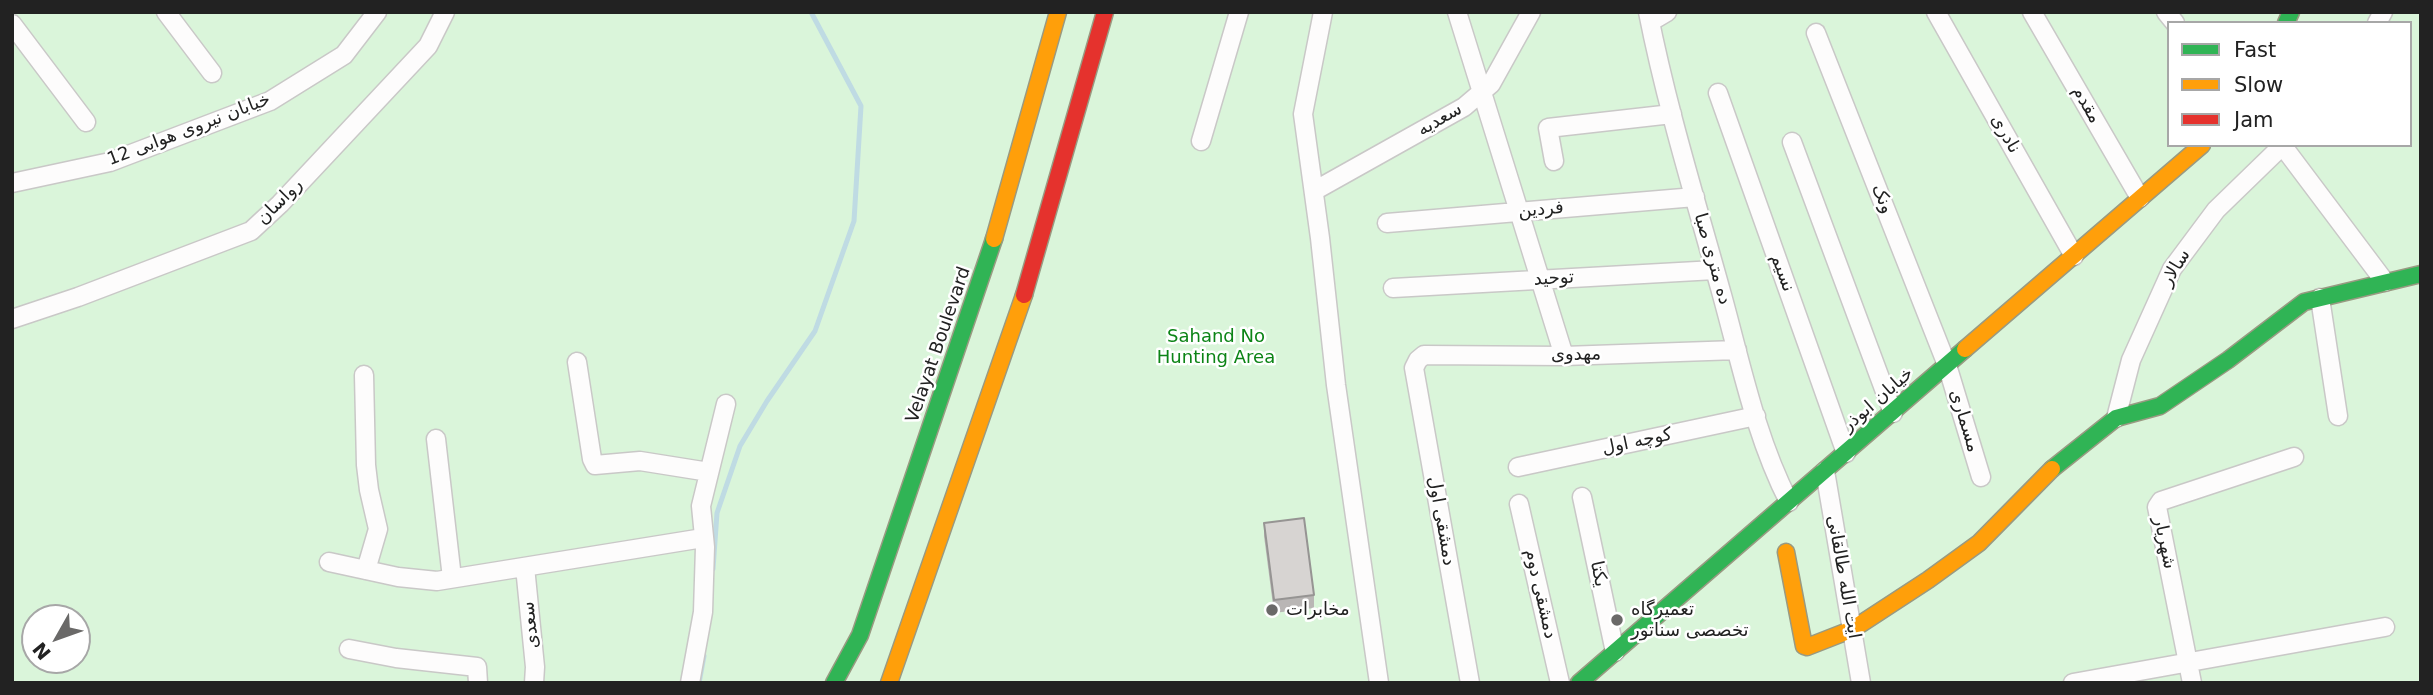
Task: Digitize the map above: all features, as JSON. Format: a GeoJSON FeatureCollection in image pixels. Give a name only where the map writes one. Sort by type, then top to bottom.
{"type":"FeatureCollection","features":[{"type":"Feature","properties":{"kind":"main road","name":"Velayat Boulevard"},"geometry":{"type":"LineString","coordinates":[[840,681],[860,635],[984,272],[1058,12]]}},
{"type":"Feature","properties":{"kind":"main road"},"geometry":{"type":"LineString","coordinates":[[889,683],[1025,291],[1105,12]]}},
{"type":"Feature","properties":{"kind":"main road","name":"خیابان ابوذر"},"geometry":{"type":"LineString","coordinates":[[1579,683],[2200,147]]}},
{"type":"Feature","properties":{"kind":"main road"},"geometry":{"type":"LineString","coordinates":[[1786,552],[1804,646],[1853,629],[1979,543],[2053,468],[2116,418],[2160,406],[2228,360],[2304,302],[2421,274]]}},
{"type":"Feature","properties":{"kind":"street"},"geometry":{"type":"LineString","coordinates":[[166,12],[212,73]]}},
{"type":"Feature","properties":{"kind":"street","name":"خیابان نیروی هوایی 12"},"geometry":{"type":"LineString","coordinates":[[12,183],[110,162],[270,102],[344,55],[377,12]]}},
{"type":"Feature","properties":{"kind":"street","name":"رواسان"},"geometry":{"type":"LineString","coordinates":[[12,319],[251,231],[280,204],[428,46],[445,12]]}},
{"type":"Feature","properties":{"kind":"street"},"geometry":{"type":"LineString","coordinates":[[1200,141],[1239,12]]}},
{"type":"Feature","properties":{"kind":"street"},"geometry":{"type":"LineString","coordinates":[[1323,12],[1303,114],[1336,385],[1380,683]]}},
{"type":"Feature","properties":{"kind":"street"},"geometry":{"type":"LineString","coordinates":[[1457,12],[1564,356]]}},
{"type":"Feature","properties":{"kind":"street","name":"سعدیه"},"geometry":{"type":"LineString","coordinates":[[1314,191],[1464,107],[1491,84],[1531,12]]}},
{"type":"Feature","properties":{"kind":"street"},"geometry":{"type":"LineString","coordinates":[[1649,17],[1667,12]]}},
{"type":"Feature","properties":{"kind":"street","name":"نادری"},"geometry":{"type":"LineString","coordinates":[[1936,12],[2074,256]]}},
{"type":"Feature","properties":{"kind":"street","name":"مقدم"},"geometry":{"type":"LineString","coordinates":[[2032,12],[2140,198]]}},
{"type":"Feature","properties":{"kind":"street","name":"ده متری صبا"},"geometry":{"type":"LineString","coordinates":[[1649,17],[1672,114],[1756,416],[1772,470],[1789,502]]}},
{"type":"Feature","properties":{"kind":"street"},"geometry":{"type":"LineString","coordinates":[[12,24],[86,122]]}},
{"type":"Feature","properties":{"kind":"street","name":"ونک"},"geometry":{"type":"LineString","coordinates":[[1816,33],[1947,365]]}},
{"type":"Feature","properties":{"kind":"street","name":"نسیم"},"geometry":{"type":"LineString","coordinates":[[1718,93],[1846,453]]}},
{"type":"Feature","properties":{"kind":"street"},"geometry":{"type":"LineString","coordinates":[[1554,161],[1548,128],[1672,114]]}},
{"type":"Feature","properties":{"kind":"street"},"geometry":{"type":"LineString","coordinates":[[1792,142],[1893,413]]}},
{"type":"Feature","properties":{"kind":"street","name":"سالار"},"geometry":{"type":"LineString","coordinates":[[2116,418],[2131,360],[2172,269],[2216,210],[2280,147]]}},
{"type":"Feature","properties":{"kind":"street"},"geometry":{"type":"LineString","coordinates":[[2284,147],[2385,282]]}},
{"type":"Feature","properties":{"kind":"street","name":"فردین"},"geometry":{"type":"LineString","coordinates":[[1387,223],[1695,197]]}},
{"type":"Feature","properties":{"kind":"street","name":"توحید"},"geometry":{"type":"LineString","coordinates":[[1393,288],[1715,270]]}},
{"type":"Feature","properties":{"kind":"street"},"geometry":{"type":"LineString","coordinates":[[2320,298],[2338,416]]}},
{"type":"Feature","properties":{"kind":"street","name":"مهدوی"},"geometry":{"type":"LineString","coordinates":[[1418,360],[1424,355],[1564,356],[1737,350]]}},
{"type":"Feature","properties":{"kind":"street","name":"دمشقی اول"},"geometry":{"type":"LineString","coordinates":[[1418,360],[1414,369],[1470,683]]}},
{"type":"Feature","properties":{"kind":"street"},"geometry":{"type":"LineString","coordinates":[[577,362],[595,465],[640,461],[709,472]]}},
{"type":"Feature","properties":{"kind":"street","name":"مسماری"},"geometry":{"type":"LineString","coordinates":[[1947,365],[1981,477]]}},
{"type":"Feature","properties":{"kind":"street"},"geometry":{"type":"LineString","coordinates":[[364,375],[366,465],[378,528],[366,570]]}},
{"type":"Feature","properties":{"kind":"street"},"geometry":{"type":"LineString","coordinates":[[690,683],[703,612],[701,506],[726,404]]}},
{"type":"Feature","properties":{"kind":"street","name":"کوچه اول"},"geometry":{"type":"LineString","coordinates":[[1517,467],[1756,416]]}},
{"type":"Feature","properties":{"kind":"street"},"geometry":{"type":"LineString","coordinates":[[436,439],[452,578]]}},
{"type":"Feature","properties":{"kind":"street","name":"شهریار"},"geometry":{"type":"LineString","coordinates":[[2192,683],[2190,662],[2157,507],[2161,501],[2294,457]]}},
{"type":"Feature","properties":{"kind":"street","name":"ایت الله طالقانی"},"geometry":{"type":"LineString","coordinates":[[1825,471],[1861,683]]}},
{"type":"Feature","properties":{"kind":"street","name":"یکتا"},"geometry":{"type":"LineString","coordinates":[[1582,496],[1615,652]]}},
{"type":"Feature","properties":{"kind":"street","name":"دمشقی دوم"},"geometry":{"type":"LineString","coordinates":[[1519,505],[1560,683]]}},
{"type":"Feature","properties":{"kind":"street"},"geometry":{"type":"LineString","coordinates":[[329,562],[398,577],[437,580],[703,538]]}},
{"type":"Feature","properties":{"kind":"street","name":"سعدی"},"geometry":{"type":"LineString","coordinates":[[525,567],[535,667],[534,683]]}},
{"type":"Feature","properties":{"kind":"street"},"geometry":{"type":"LineString","coordinates":[[2074,683],[2385,628]]}},
{"type":"Feature","properties":{"kind":"street"},"geometry":{"type":"LineString","coordinates":[[349,649],[396,658],[477,667],[478,683]]}},
{"type":"Feature","properties":{"kind":"green space","name":"Sahand No Hunting Area"},"geometry":{"type":"Polygon","coordinates":[[[12,12],[2421,12],[2421,683],[12,683],[12,12]]]}},
{"type":"Feature","properties":{"kind":"building"},"geometry":{"type":"Polygon","coordinates":[[[1304,518],[1314,595],[1274,600],[1264,523],[1304,518]]]}},
{"type":"Feature","properties":{"kind":"waterway"},"geometry":{"type":"LineString","coordinates":[[713,569],[717,513],[740,446],[815,331],[854,221],[861,106],[811,12]]}},
{"type":"Feature","properties":{"kind":"waterway"},"geometry":{"type":"LineString","coordinates":[[699,683],[704,656]]}},
{"type":"Feature","properties":{"kind":"traffic: fast"},"geometry":{"type":"LineString","coordinates":[[2287,21],[2291,12]]}},
{"type":"Feature","properties":{"kind":"traffic: fast"},"geometry":{"type":"LineString","coordinates":[[834,683],[860,635],[994,239]]}},
{"type":"Feature","properties":{"kind":"traffic: fast"},"geometry":{"type":"LineString","coordinates":[[2052,469],[2116,418],[2160,406],[2228,360],[2304,302],[2421,274]]}},
{"type":"Feature","properties":{"kind":"traffic: fast"},"geometry":{"type":"LineString","coordinates":[[1579,683],[1965,349]]}},
{"type":"Feature","properties":{"kind":"traffic: slow"},"geometry":{"type":"LineString","coordinates":[[994,239],[1058,12]]}},
{"type":"Feature","properties":{"kind":"traffic: slow"},"geometry":{"type":"LineString","coordinates":[[1965,349],[2200,147]]}},
{"type":"Feature","properties":{"kind":"traffic: slow"},"geometry":{"type":"LineString","coordinates":[[889,683],[1024,295]]}},
{"type":"Feature","properties":{"kind":"traffic: slow"},"geometry":{"type":"LineString","coordinates":[[1786,552],[1804,646],[1807,647],[1853,629],[1979,543],[2052,469]]}},
{"type":"Feature","properties":{"kind":"traffic: jam"},"geometry":{"type":"LineString","coordinates":[[1024,295],[1105,12]]}},
{"type":"Feature","properties":{"kind":"place","name":"مخابرات"},"geometry":{"type":"Point","coordinates":[1272,610]}},
{"type":"Feature","properties":{"kind":"place","name":"تعمیرگاه تخصصی سناتور"},"geometry":{"type":"Point","coordinates":[1617,620]}}]}
